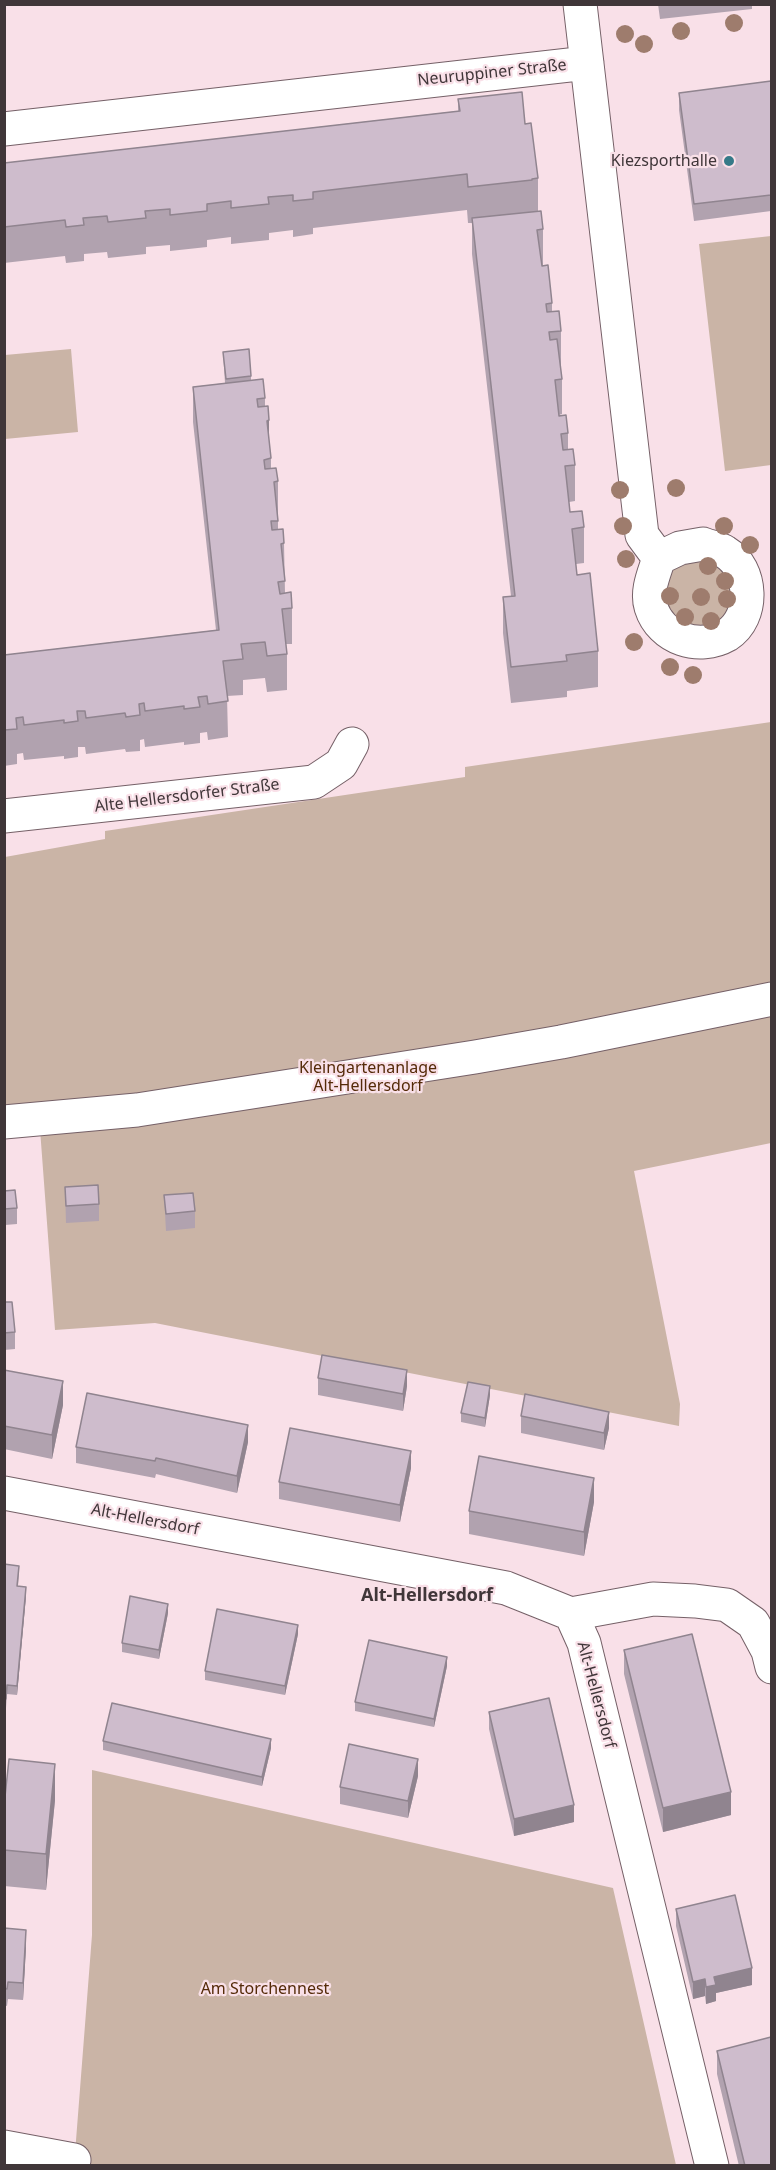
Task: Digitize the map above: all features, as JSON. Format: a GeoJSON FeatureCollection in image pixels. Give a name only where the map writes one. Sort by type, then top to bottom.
{"type":"FeatureCollection","features":[{"type":"Feature","properties":{"kind":"street"},"geometry":{"type":"LineString","coordinates":[[580,4],[597,73]]}},
{"type":"Feature","properties":{"kind":"street","name":"Neuruppiner Straße"},"geometry":{"type":"LineString","coordinates":[[4,129],[597,73],[642,535],[659,558]]}},
{"type":"Feature","properties":{"kind":"street","name":"Alte Hellersdorfer Straße"},"geometry":{"type":"LineString","coordinates":[[4,816],[314,782],[341,764],[352,744]]}},
{"type":"Feature","properties":{"kind":"street"},"geometry":{"type":"LineString","coordinates":[[4,1122],[138,1110],[475,1057],[561,1042],[771,999]]}},
{"type":"Feature","properties":{"kind":"street","name":"Alt-Hellersdorf"},"geometry":{"type":"LineString","coordinates":[[4,1493],[506,1588],[571,1614],[584,1643],[712,2166]]}},
{"type":"Feature","properties":{"kind":"street"},"geometry":{"type":"LineString","coordinates":[[571,1614],[653,1599],[727,1605],[753,1623],[768,1651],[771,1667]]}},
{"type":"Feature","properties":{"kind":"street"},"geometry":{"type":"LineString","coordinates":[[4,2147],[74,2160]]}},
{"type":"Feature","properties":{"kind":"green space"},"geometry":{"type":"Polygon","coordinates":[[[771,236],[771,465],[725,471],[699,244],[771,236]]]}},
{"type":"Feature","properties":{"kind":"green space"},"geometry":{"type":"Polygon","coordinates":[[[71,349],[78,432],[5,439],[5,355],[71,349]]]}},
{"type":"Feature","properties":{"kind":"green space"},"geometry":{"type":"Polygon","coordinates":[[[713,559],[736,583],[724,624],[682,628],[663,601],[673,570],[689,561],[713,559]]]}},
{"type":"Feature","properties":{"kind":"green space","name":"Kleingartenanlage Alt-Hellersdorf"},"geometry":{"type":"Polygon","coordinates":[[[771,722],[771,1143],[634,1171],[680,1404],[679,1426],[155,1323],[55,1330],[40,1129],[5,1132],[5,857],[105,839],[105,831],[465,777],[465,767],[771,722]]]}},
{"type":"Feature","properties":{"kind":"green space","name":"Am Storchennest"},"geometry":{"type":"Polygon","coordinates":[[[92,1770],[613,1888],[676,2165],[74,2166],[92,1935],[92,1770]]]}},
{"type":"Feature","properties":{"kind":"building","name":"Kiezsporthalle"},"geometry":{"type":"Polygon","coordinates":[[[771,81],[771,195],[694,204],[679,93],[771,81]]]}},
{"type":"Feature","properties":{"kind":"building"},"geometry":{"type":"Polygon","coordinates":[[[522,92],[525,124],[531,123],[538,178],[532,180],[468,187],[467,174],[313,192],[313,199],[293,201],[293,195],[268,197],[269,204],[231,208],[231,201],[207,204],[207,211],[170,215],[170,209],[145,211],[146,218],[108,222],[107,216],[83,218],[84,225],[66,227],[65,220],[4,227],[4,163],[460,111],[458,99],[522,92]]]}},
{"type":"Feature","properties":{"kind":"building"},"geometry":{"type":"Polygon","coordinates":[[[541,211],[543,229],[537,230],[542,266],[548,265],[552,303],[546,304],[547,312],[559,311],[561,331],[549,332],[550,340],[557,339],[562,379],[555,380],[559,416],[566,415],[568,433],[561,434],[563,450],[573,449],[575,465],[565,466],[570,512],[582,511],[584,527],[572,529],[577,575],[590,573],[598,651],[566,655],[567,661],[511,667],[503,597],[515,596],[472,218],[541,211]]]}},
{"type":"Feature","properties":{"kind":"building"},"geometry":{"type":"Polygon","coordinates":[[[249,349],[251,376],[226,379],[223,352],[249,349]]]}},
{"type":"Feature","properties":{"kind":"building"},"geometry":{"type":"Polygon","coordinates":[[[263,379],[265,398],[257,399],[258,407],[268,406],[269,420],[267,421],[271,458],[264,460],[265,469],[276,468],[278,481],[274,482],[278,521],[271,521],[272,530],[283,529],[284,543],[281,544],[285,581],[278,582],[280,594],[291,592],[292,608],[282,609],[287,654],[267,656],[265,642],[241,644],[243,659],[223,661],[228,701],[208,704],[207,696],[198,697],[200,707],[184,709],[184,706],[145,711],[144,703],[139,704],[140,715],[126,717],[125,713],[86,718],[85,711],[77,711],[78,721],[64,723],[64,720],[24,725],[23,717],[16,718],[17,729],[4,730],[4,655],[219,630],[193,387],[263,379]]]}},
{"type":"Feature","properties":{"kind":"building"},"geometry":{"type":"Polygon","coordinates":[[[98,1185],[99,1204],[66,1206],[65,1187],[98,1185]]]}},
{"type":"Feature","properties":{"kind":"building"},"geometry":{"type":"Polygon","coordinates":[[[15,1190],[17,1208],[4,1209],[4,1191],[15,1190]]]}},
{"type":"Feature","properties":{"kind":"building"},"geometry":{"type":"Polygon","coordinates":[[[193,1193],[195,1211],[166,1214],[164,1195],[193,1193]]]}},
{"type":"Feature","properties":{"kind":"building"},"geometry":{"type":"Polygon","coordinates":[[[4,1302],[12,1302],[15,1332],[4,1333],[4,1302]]]}},
{"type":"Feature","properties":{"kind":"building"},"geometry":{"type":"Polygon","coordinates":[[[322,1355],[407,1370],[403,1394],[318,1378],[322,1355]]]}},
{"type":"Feature","properties":{"kind":"building"},"geometry":{"type":"Polygon","coordinates":[[[4,1370],[63,1381],[52,1435],[4,1426],[4,1370]]]}},
{"type":"Feature","properties":{"kind":"building"},"geometry":{"type":"Polygon","coordinates":[[[468,1382],[490,1386],[485,1418],[461,1413],[468,1382]]]}},
{"type":"Feature","properties":{"kind":"building"},"geometry":{"type":"Polygon","coordinates":[[[87,1393],[248,1425],[237,1476],[156,1458],[155,1461],[76,1447],[87,1393]]]}},
{"type":"Feature","properties":{"kind":"building"},"geometry":{"type":"Polygon","coordinates":[[[525,1394],[609,1412],[604,1433],[521,1416],[525,1394]]]}},
{"type":"Feature","properties":{"kind":"building"},"geometry":{"type":"Polygon","coordinates":[[[290,1428],[411,1451],[400,1505],[279,1482],[290,1428]]]}},
{"type":"Feature","properties":{"kind":"building"},"geometry":{"type":"Polygon","coordinates":[[[479,1456],[594,1478],[584,1532],[469,1511],[479,1456]]]}},
{"type":"Feature","properties":{"kind":"building"},"geometry":{"type":"Polygon","coordinates":[[[4,1564],[19,1566],[17,1586],[26,1587],[17,1686],[7,1685],[6,1699],[4,1699],[4,1564]]]}},
{"type":"Feature","properties":{"kind":"building"},"geometry":{"type":"Polygon","coordinates":[[[130,1596],[168,1604],[159,1650],[122,1643],[130,1596]]]}},
{"type":"Feature","properties":{"kind":"building"},"geometry":{"type":"Polygon","coordinates":[[[217,1609],[298,1625],[285,1686],[205,1671],[217,1609]]]}},
{"type":"Feature","properties":{"kind":"building"},"geometry":{"type":"Polygon","coordinates":[[[692,1634],[731,1792],[663,1808],[624,1650],[692,1634]]]}},
{"type":"Feature","properties":{"kind":"building"},"geometry":{"type":"Polygon","coordinates":[[[369,1640],[447,1657],[434,1719],[355,1702],[369,1640]]]}},
{"type":"Feature","properties":{"kind":"building"},"geometry":{"type":"Polygon","coordinates":[[[549,1698],[574,1805],[514,1819],[489,1712],[549,1698]]]}},
{"type":"Feature","properties":{"kind":"building"},"geometry":{"type":"Polygon","coordinates":[[[112,1703],[271,1739],[262,1777],[103,1741],[112,1703]]]}},
{"type":"Feature","properties":{"kind":"building"},"geometry":{"type":"Polygon","coordinates":[[[349,1744],[418,1759],[408,1801],[340,1787],[349,1744]]]}},
{"type":"Feature","properties":{"kind":"building"},"geometry":{"type":"Polygon","coordinates":[[[9,1759],[55,1764],[46,1854],[4,1850],[4,1806],[9,1759]]]}},
{"type":"Feature","properties":{"kind":"building"},"geometry":{"type":"Polygon","coordinates":[[[735,1895],[752,1968],[714,1977],[716,1985],[706,1987],[705,1979],[693,1982],[676,1909],[735,1895]]]}},
{"type":"Feature","properties":{"kind":"building"},"geometry":{"type":"Polygon","coordinates":[[[4,1928],[26,1930],[23,1983],[8,1982],[7,1989],[4,1988],[4,1928]]]}},
{"type":"Feature","properties":{"kind":"building"},"geometry":{"type":"Polygon","coordinates":[[[771,2037],[771,2166],[745,2166],[717,2051],[771,2037]]]}},
{"type":"Feature","properties":{"kind":"place","name":"Kiezsporthalle"},"geometry":{"type":"Point","coordinates":[729,161]}},
{"type":"Feature","properties":{"kind":"district","name":"Alt-Hellersdorf"},"geometry":{"type":"Point","coordinates":[427,1596]}}]}
